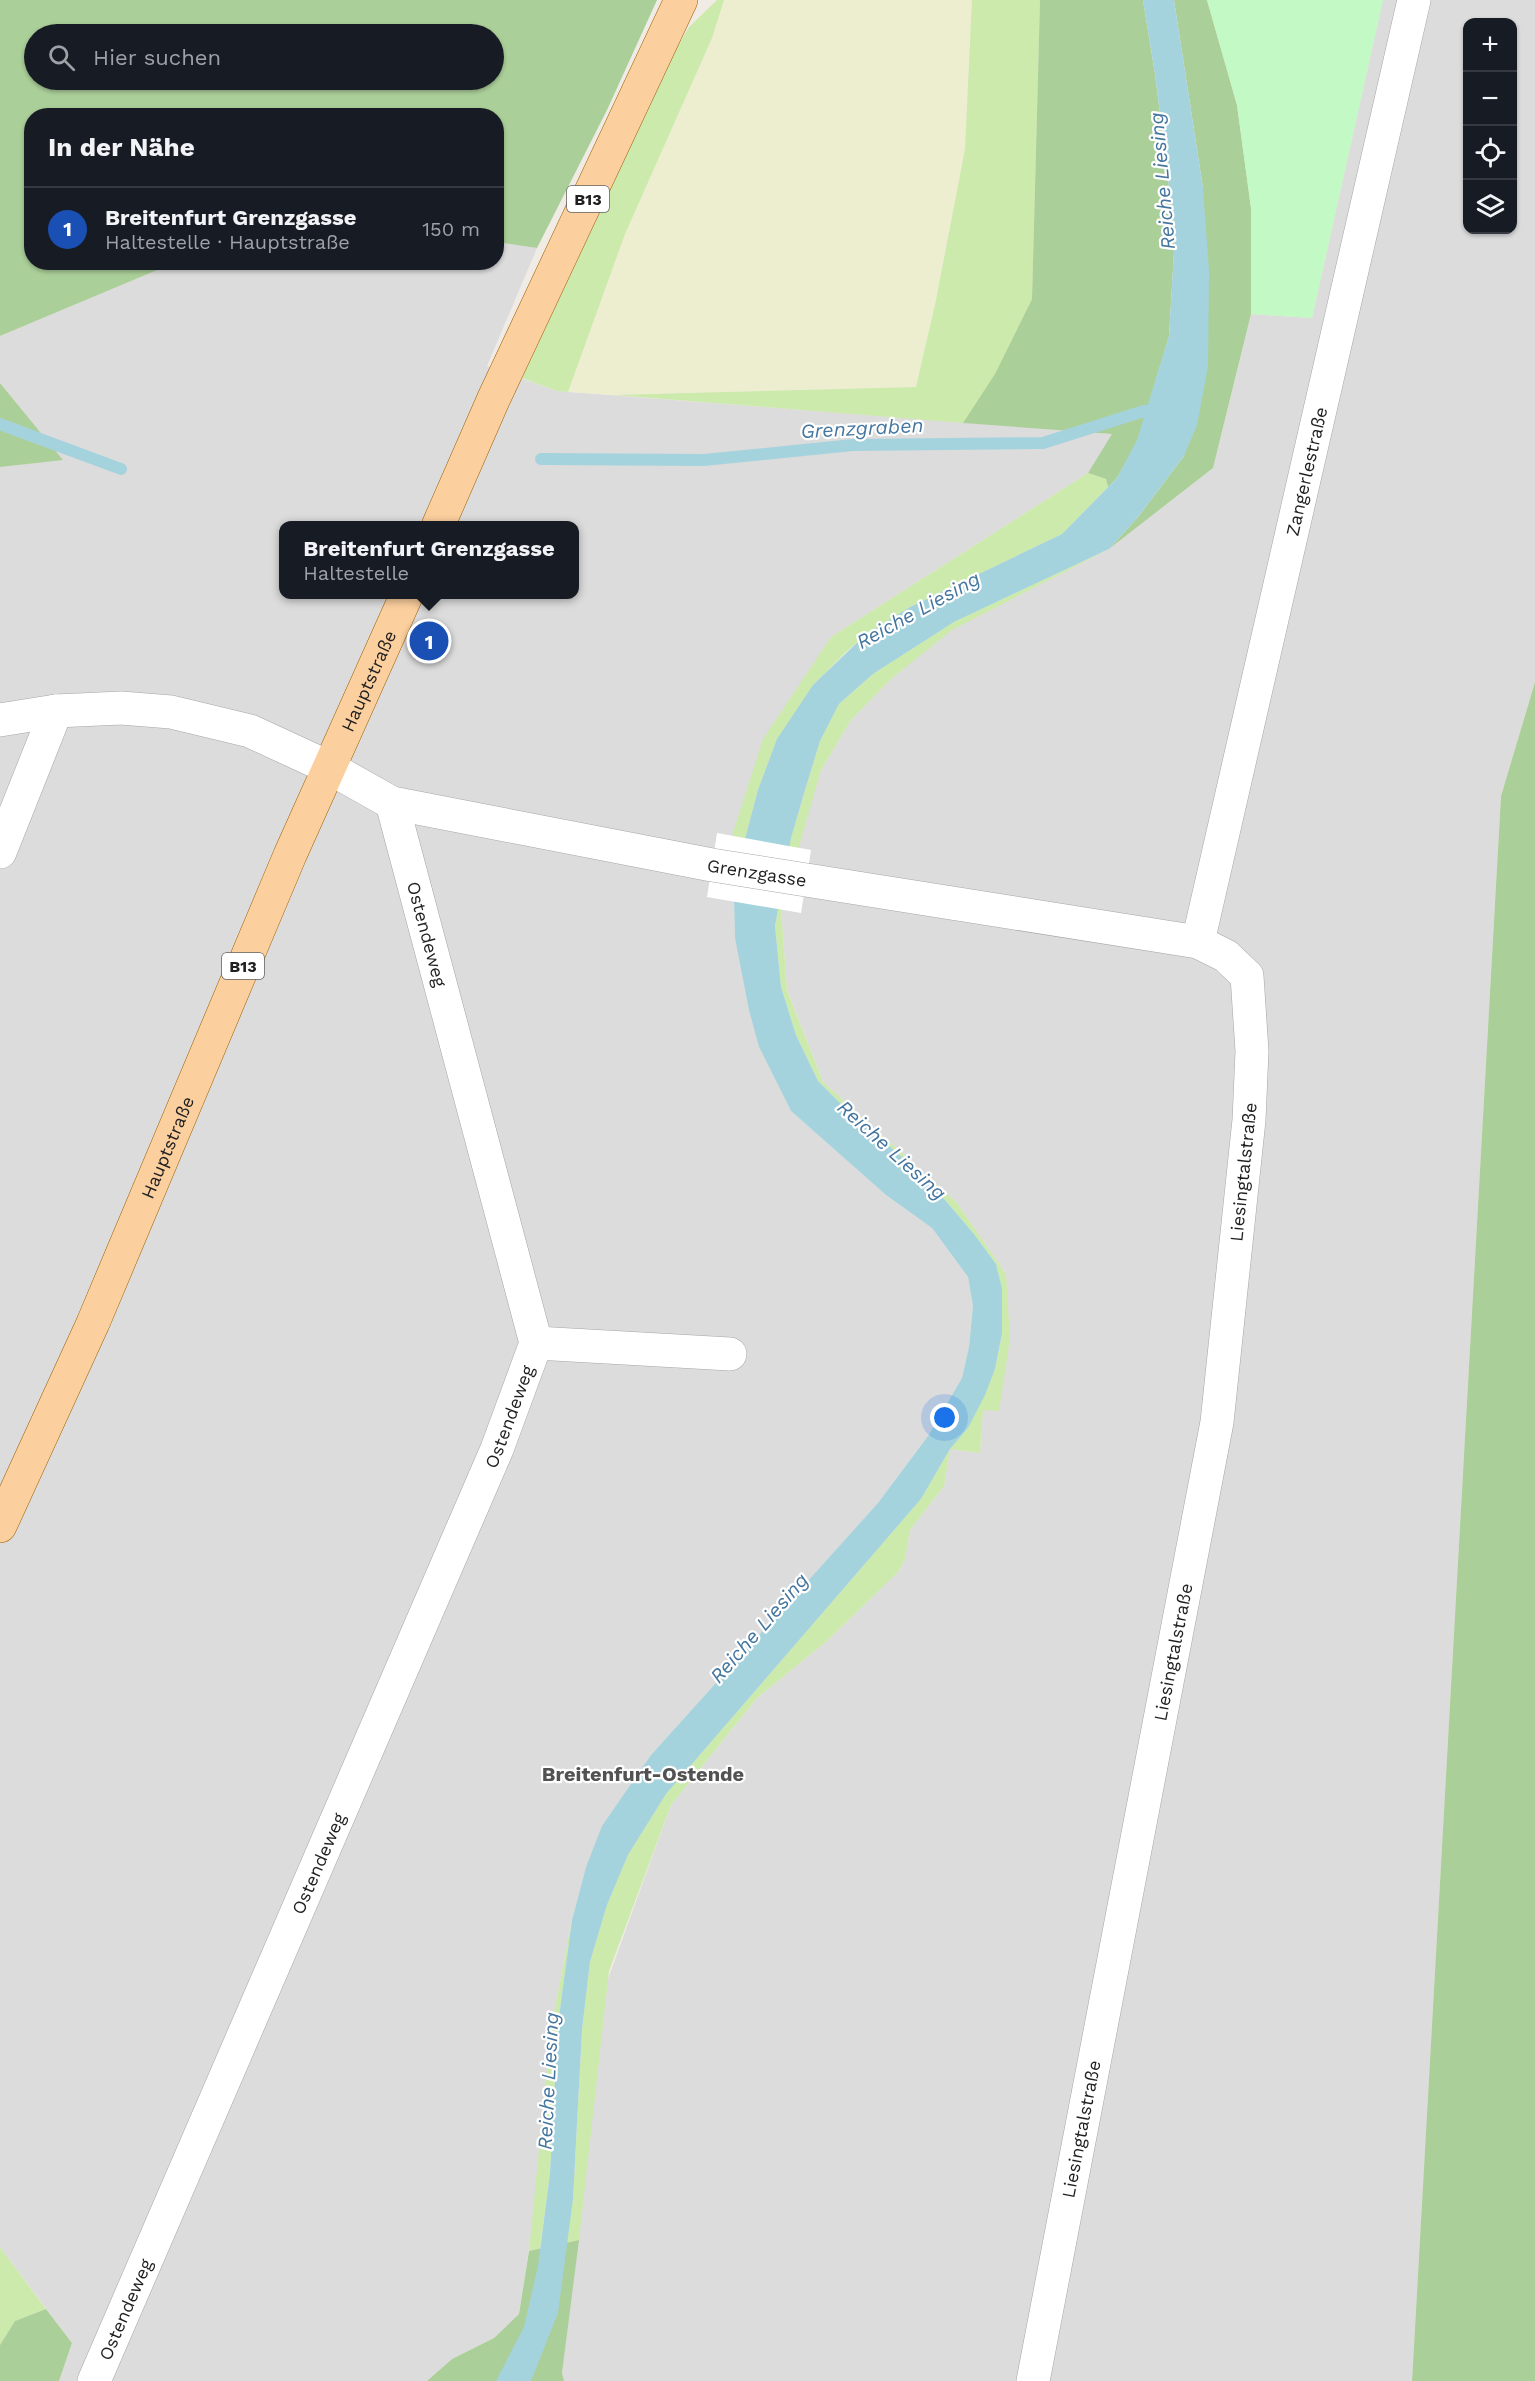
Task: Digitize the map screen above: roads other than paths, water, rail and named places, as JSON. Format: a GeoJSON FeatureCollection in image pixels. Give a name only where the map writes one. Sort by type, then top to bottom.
{"type":"FeatureCollection","features":[{"type":"Feature","properties":{"kind":"main road","name":"B13"},"geometry":{"type":"LineString","coordinates":[[440,521],[494,398],[681,0]]}},
{"type":"Feature","properties":{"kind":"main road","name":"Hauptstraße"},"geometry":{"type":"LineString","coordinates":[[0,1526],[93,1323],[328,767],[405,599]]}},
{"type":"Feature","properties":{"kind":"street","name":"Zangerlestraße"},"geometry":{"type":"LineString","coordinates":[[1198,942],[1414,0]]}},
{"type":"Feature","properties":{"kind":"street"},"geometry":{"type":"LineString","coordinates":[[0,720],[56,711],[121,708],[171,712],[250,731],[328,767]]}},
{"type":"Feature","properties":{"kind":"street"},"geometry":{"type":"LineString","coordinates":[[0,852],[56,711]]}},
{"type":"Feature","properties":{"kind":"street","name":"Grenzgasse"},"geometry":{"type":"LineString","coordinates":[[328,767],[392,803],[711,865],[1198,942]]}},
{"type":"Feature","properties":{"kind":"street","name":"Ostendeweg"},"geometry":{"type":"LineString","coordinates":[[94,2381],[497,1449],[536,1343],[392,803]]}},
{"type":"Feature","properties":{"kind":"street","name":"Liesingtalstraße"},"geometry":{"type":"LineString","coordinates":[[1033,2381],[1218,1410],[1249,1120],[1252,1051],[1247,976],[1226,956],[1198,942]]}},
{"type":"Feature","properties":{"kind":"street","name":"Ostendeweg"},"geometry":{"type":"LineString","coordinates":[[536,1343],[730,1354]]}},
{"type":"Feature","properties":{"kind":"water","name":"Reiche Liesing"},"geometry":{"type":"Polygon","coordinates":[[[1143,0],[1174,0],[1203,188],[1209,271],[1208,366],[1197,425],[1184,456],[1138,517],[1109,549],[954,622],[873,674],[839,704],[820,741],[791,838],[775,926],[781,987],[796,1035],[818,1081],[928,1180],[996,1264],[1002,1288],[1002,1334],[995,1369],[968,1428],[950,1449],[921,1499],[666,1794],[628,1855],[607,1905],[590,1962],[582,2030],[573,2199],[558,2313],[531,2381],[496,2381],[524,2327],[538,2266],[550,2173],[558,2024],[572,1920],[586,1867],[602,1826],[651,1755],[878,1503],[928,1436],[962,1378],[969,1347],[973,1306],[968,1277],[932,1228],[886,1195],[791,1111],[759,1047],[749,1010],[735,938],[734,901],[745,839],[758,790],[777,739],[813,685],[865,635],[910,607],[1062,534],[1117,478],[1137,440],[1169,336],[1175,235],[1155,74],[1143,0]]]}},
{"type":"Feature","properties":{"kind":"waterway","name":"Grenzgraben"},"geometry":{"type":"LineString","coordinates":[[541,459],[704,460],[853,445],[1043,443],[1144,411],[1160,410]]}},
{"type":"Feature","properties":{"kind":"waterway","name":"Grenzgraben"},"geometry":{"type":"LineString","coordinates":[[0,424],[121,469]]}},
{"type":"Feature","properties":{"kind":"place","name":"Breitenfurt Grenzgasse"},"geometry":{"type":"Point","coordinates":[429,641]}},
{"type":"Feature","properties":{"kind":"district","name":"Breitenfurt-Ostende"},"geometry":{"type":"Point","coordinates":[643,1774]}}]}
